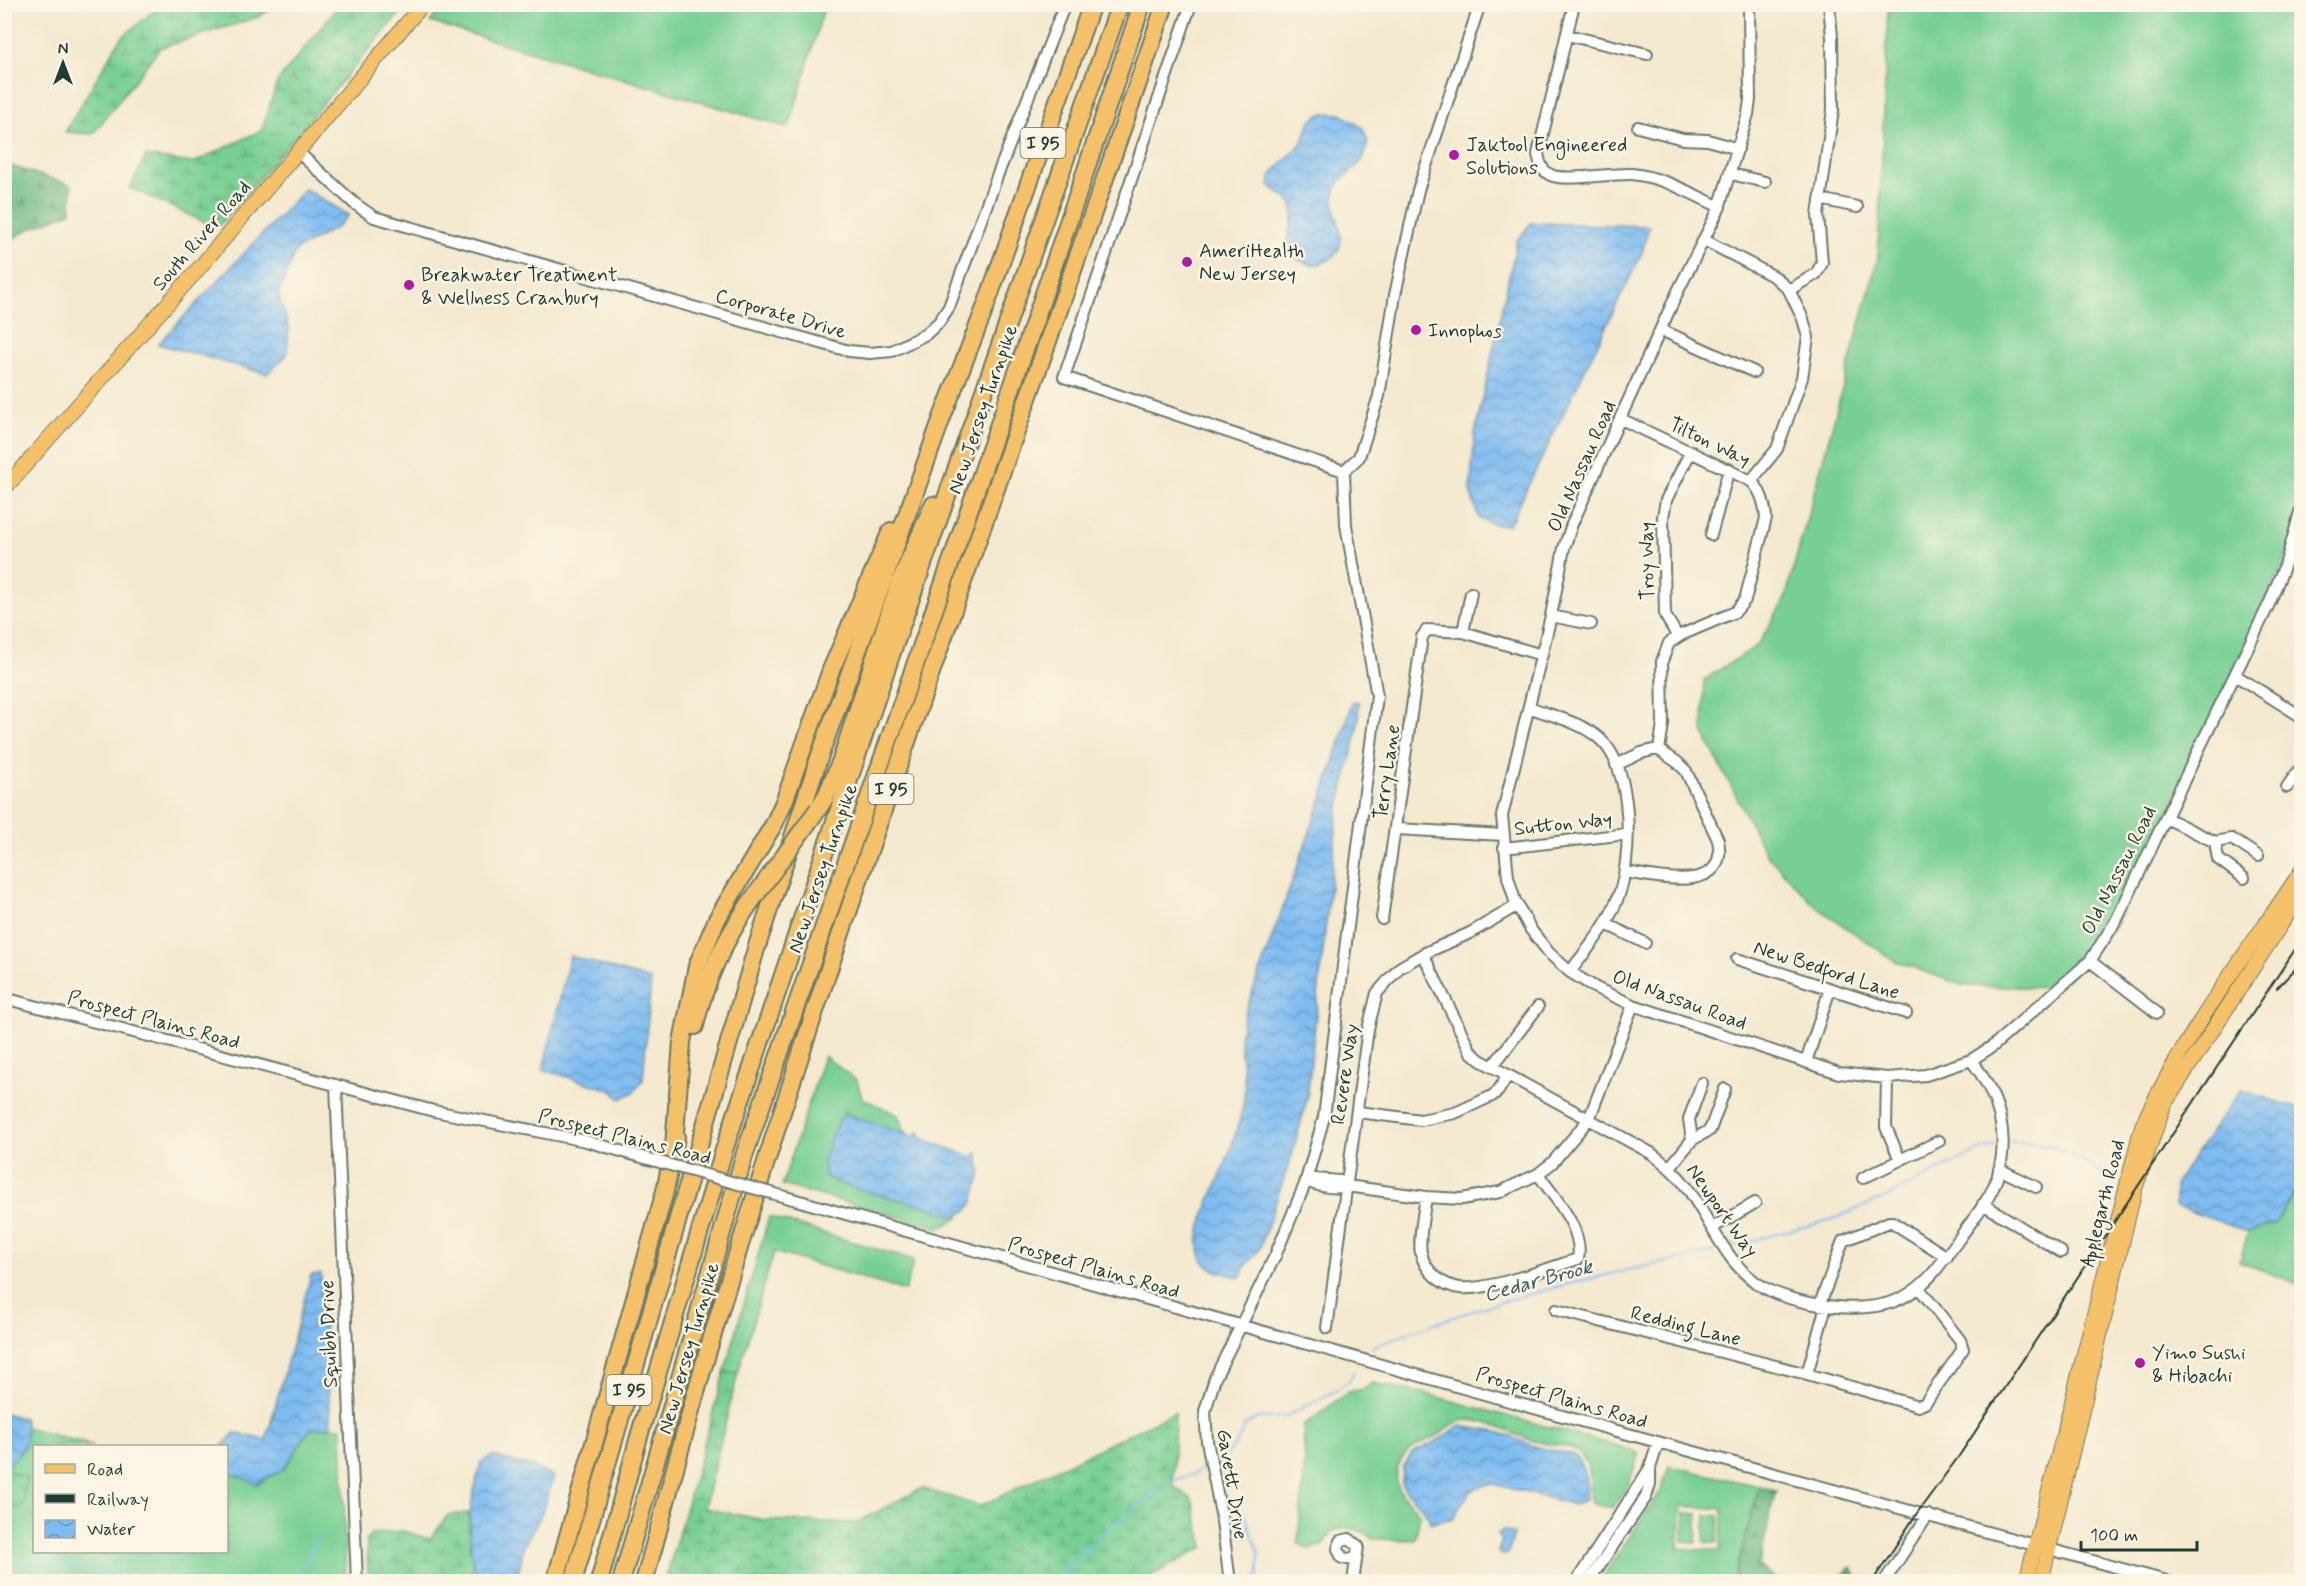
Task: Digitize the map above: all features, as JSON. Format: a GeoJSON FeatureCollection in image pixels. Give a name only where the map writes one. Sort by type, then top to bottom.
{"type":"FeatureCollection","features":[{"type":"Feature","properties":{"kind":"highway","name":"New Jersey Turnpike"},"geometry":{"type":"LineString","coordinates":[[573,1581],[756,949],[820,755],[943,415],[988,299],[1092,4]]}},
{"type":"Feature","properties":{"kind":"highway","name":"New Jersey Turnpike"},"geometry":{"type":"LineString","coordinates":[[599,1581],[640,1433],[725,1147],[890,658],[1120,4]]}},
{"type":"Feature","properties":{"kind":"highway","name":"New Jersey Turnpike"},"geometry":{"type":"LineString","coordinates":[[621,1581],[745,1153],[1026,346],[1142,4]]}},
{"type":"Feature","properties":{"kind":"highway","name":"New Jersey Turnpike"},"geometry":{"type":"LineString","coordinates":[[644,1581],[717,1322],[793,1080],[884,810],[1089,229],[1165,4]]}},
{"type":"Feature","properties":{"kind":"highway"},"geometry":{"type":"LineString","coordinates":[[555,1581],[656,1222],[674,1146],[691,1043],[705,987],[727,938],[818,809],[831,785],[850,738],[909,557],[946,473],[995,337],[1016,298]]}},
{"type":"Feature","properties":{"kind":"highway"},"geometry":{"type":"LineString","coordinates":[[674,1146],[682,1042],[692,985],[700,957],[717,919],[774,824],[784,802],[831,670],[943,415]]}},
{"type":"Feature","properties":{"kind":"main road","name":"South River Road"},"geometry":{"type":"LineString","coordinates":[[4,489],[200,267],[423,4]]}},
{"type":"Feature","properties":{"kind":"main road","name":"Applegarth Road"},"geometry":{"type":"LineString","coordinates":[[2041,1581],[2042,1548],[2142,1126],[2180,1052],[2301,870]]}},
{"type":"Feature","properties":{"kind":"main road","name":"Applegarth Road"},"geometry":{"type":"LineString","coordinates":[[2026,1581],[2042,1548],[2135,1189],[2164,1105],[2301,892]]}},
{"type":"Feature","properties":{"kind":"street","name":"Corporate Drive"},"geometry":{"type":"LineString","coordinates":[[298,152],[355,204],[374,217],[699,308],[825,346],[870,353],[892,351],[926,334],[939,322],[949,307],[996,179],[1065,4]]}},
{"type":"Feature","properties":{"kind":"street"},"geometry":{"type":"LineString","coordinates":[[1191,4],[1064,377],[1344,471],[1359,457],[1379,396],[1395,295],[1418,190],[1480,4]]}},
{"type":"Feature","properties":{"kind":"street"},"geometry":{"type":"LineString","coordinates":[[1574,4],[1538,154],[1540,165],[1545,172],[1562,177],[1634,174],[1659,179],[1720,207]]}},
{"type":"Feature","properties":{"kind":"street","name":"Old Nassau Road"},"geometry":{"type":"LineString","coordinates":[[1749,4],[1751,87],[1748,114],[1731,174],[1720,207],[1588,484],[1572,524],[1564,548],[1542,655],[1502,816],[1508,877],[1518,905],[1531,930],[1550,954],[1570,972],[1596,988],[1633,1005],[1839,1073],[1887,1078],[1926,1075],[1971,1060],[1993,1046],[2090,961],[2116,921],[2270,602],[2287,559],[2301,505]]}},
{"type":"Feature","properties":{"kind":"street"},"geometry":{"type":"LineString","coordinates":[[1789,290],[1816,274],[1822,263],[1818,215],[1833,110],[1829,4]]}},
{"type":"Feature","properties":{"kind":"street"},"geometry":{"type":"LineString","coordinates":[[1567,35],[1647,54]]}},
{"type":"Feature","properties":{"kind":"street"},"geometry":{"type":"LineString","coordinates":[[1638,127],[1683,139],[1708,140],[1738,149]]}},
{"type":"Feature","properties":{"kind":"street"},"geometry":{"type":"LineString","coordinates":[[1731,174],[1765,183]]}},
{"type":"Feature","properties":{"kind":"street"},"geometry":{"type":"LineString","coordinates":[[1820,199],[1857,207]]}},
{"type":"Feature","properties":{"kind":"street"},"geometry":{"type":"LineString","coordinates":[[1704,240],[1775,277],[1789,290],[1803,319],[1808,337],[1802,378],[1776,449],[1751,482]]}},
{"type":"Feature","properties":{"kind":"street"},"geometry":{"type":"LineString","coordinates":[[1661,330],[1754,372]]}},
{"type":"Feature","properties":{"kind":"street","name":"Tilton Way"},"geometry":{"type":"LineString","coordinates":[[1621,418],[1751,482],[1756,486],[1765,508],[1766,518],[1745,600],[1735,612],[1678,637]]}},
{"type":"Feature","properties":{"kind":"street","name":"Troy Way"},"geometry":{"type":"LineString","coordinates":[[1678,637],[1665,615],[1663,517],[1666,500],[1691,451]]}},
{"type":"Feature","properties":{"kind":"street"},"geometry":{"type":"LineString","coordinates":[[1711,535],[1729,470]]}},
{"type":"Feature","properties":{"kind":"street","name":"Gavett Drive"},"geometry":{"type":"LineString","coordinates":[[1230,1581],[1221,1514],[1209,1454],[1205,1411],[1208,1397],[1239,1326],[1275,1256],[1306,1180],[1324,1117],[1377,696],[1346,525],[1344,471]]}},
{"type":"Feature","properties":{"kind":"street"},"geometry":{"type":"LineString","coordinates":[[1471,593],[1463,632],[1542,655]]}},
{"type":"Feature","properties":{"kind":"street"},"geometry":{"type":"LineString","coordinates":[[1551,616],[1591,624]]}},
{"type":"Feature","properties":{"kind":"street","name":"Terry Lane"},"geometry":{"type":"LineString","coordinates":[[1382,919],[1422,637],[1427,630],[1463,632]]}},
{"type":"Feature","properties":{"kind":"street"},"geometry":{"type":"LineString","coordinates":[[1659,750],[1663,724],[1662,661],[1669,643],[1678,637]]}},
{"type":"Feature","properties":{"kind":"street"},"geometry":{"type":"LineString","coordinates":[[2235,675],[2301,717]]}},
{"type":"Feature","properties":{"kind":"street"},"geometry":{"type":"LineString","coordinates":[[1529,707],[1586,729],[1601,740],[1616,765],[1626,796],[1625,872],[1618,898],[1606,924],[1570,972]]}},
{"type":"Feature","properties":{"kind":"street"},"geometry":{"type":"LineString","coordinates":[[1616,765],[1641,753],[1659,750],[1686,771],[1718,840],[1720,851],[1719,861],[1700,877],[1682,880],[1625,872]]}},
{"type":"Feature","properties":{"kind":"street"},"geometry":{"type":"LineString","coordinates":[[2287,788],[2301,766]]}},
{"type":"Feature","properties":{"kind":"street"},"geometry":{"type":"LineString","coordinates":[[2166,818],[2215,842],[2232,839],[2258,856]]}},
{"type":"Feature","properties":{"kind":"street"},"geometry":{"type":"LineString","coordinates":[[1396,829],[1503,835]]}},
{"type":"Feature","properties":{"kind":"street","name":"Sutton Way"},"geometry":{"type":"LineString","coordinates":[[1504,848],[1627,834]]}},
{"type":"Feature","properties":{"kind":"street"},"geometry":{"type":"LineString","coordinates":[[2215,842],[2218,859],[2244,878]]}},
{"type":"Feature","properties":{"kind":"street","name":"Revere Way"},"geometry":{"type":"LineString","coordinates":[[1327,1328],[1373,1003],[1383,984],[1405,963],[1470,933],[1518,905]]}},
{"type":"Feature","properties":{"kind":"street"},"geometry":{"type":"LineString","coordinates":[[1606,924],[1645,943]]}},
{"type":"Feature","properties":{"kind":"street","name":"Newport Way"},"geometry":{"type":"LineString","coordinates":[[1423,954],[1471,1052],[1492,1067],[1651,1153],[1670,1167],[1691,1193],[1728,1256],[1758,1284],[1777,1293],[1823,1305],[1877,1307],[1909,1295],[1920,1288],[1947,1257],[1983,1204],[1996,1180],[2004,1140],[2002,1122],[1984,1076],[1971,1060]]}},
{"type":"Feature","properties":{"kind":"street","name":"New Bedford Lane"},"geometry":{"type":"LineString","coordinates":[[1737,959],[1906,1013]]}},
{"type":"Feature","properties":{"kind":"street"},"geometry":{"type":"LineString","coordinates":[[2090,961],[2157,1012]]}},
{"type":"Feature","properties":{"kind":"street"},"geometry":{"type":"LineString","coordinates":[[1806,1062],[1830,989]]}},
{"type":"Feature","properties":{"kind":"street","name":"Prospect Plains Road"},"geometry":{"type":"LineString","coordinates":[[4,998],[434,1111],[586,1141],[1658,1443],[2170,1581]]}},
{"type":"Feature","properties":{"kind":"street"},"geometry":{"type":"LineString","coordinates":[[1306,1180],[1340,1181],[1347,1186],[1426,1197],[1462,1199],[1500,1192],[1538,1174],[1552,1163],[1589,1119],[1633,1005]]}},
{"type":"Feature","properties":{"kind":"street"},"geometry":{"type":"LineString","coordinates":[[1492,1067],[1538,1007]]}},
{"type":"Feature","properties":{"kind":"street"},"geometry":{"type":"LineString","coordinates":[[1358,1112],[1420,1120],[1455,1113],[1492,1096],[1508,1075]]}},
{"type":"Feature","properties":{"kind":"street"},"geometry":{"type":"LineString","coordinates":[[1887,1078],[1887,1127],[1900,1160]]}},
{"type":"Feature","properties":{"kind":"street"},"geometry":{"type":"LineString","coordinates":[[1692,1140],[1689,1119],[1702,1083]]}},
{"type":"Feature","properties":{"kind":"street","name":"Squibb Drive"},"geometry":{"type":"LineString","coordinates":[[336,1085],[357,1581]]}},
{"type":"Feature","properties":{"kind":"street"},"geometry":{"type":"LineString","coordinates":[[1670,1167],[1692,1140],[1710,1130],[1725,1089]]}},
{"type":"Feature","properties":{"kind":"street"},"geometry":{"type":"LineString","coordinates":[[1863,1178],[1939,1141]]}},
{"type":"Feature","properties":{"kind":"street"},"geometry":{"type":"LineString","coordinates":[[1999,1169],[2036,1186]]}},
{"type":"Feature","properties":{"kind":"street"},"geometry":{"type":"LineString","coordinates":[[1426,1197],[1420,1252],[1426,1266],[1432,1275],[1451,1286],[1480,1287],[1578,1260],[1578,1245],[1569,1219],[1538,1174]]}},
{"type":"Feature","properties":{"kind":"street"},"geometry":{"type":"LineString","coordinates":[[1712,1228],[1755,1203]]}},
{"type":"Feature","properties":{"kind":"street"},"geometry":{"type":"LineString","coordinates":[[1983,1204],[2061,1252]]}},
{"type":"Feature","properties":{"kind":"street"},"geometry":{"type":"LineString","coordinates":[[1807,1374],[1823,1305],[1839,1247],[1843,1241],[1889,1222],[1900,1226],[1947,1257]]}},
{"type":"Feature","properties":{"kind":"street","name":"Redding Lane"},"geometry":{"type":"LineString","coordinates":[[1556,1310],[1807,1374],[1918,1406],[1925,1403],[1963,1350],[1960,1340],[1920,1288]]}},
{"type":"Feature","properties":{"kind":"street"},"geometry":{"type":"LineString","coordinates":[[1576,1581],[1650,1468],[1658,1443]]}},
{"type":"Feature","properties":{"kind":"street"},"geometry":{"type":"LineString","coordinates":[[1588,1581],[1646,1497],[1650,1484],[1650,1468]]}},
{"type":"Feature","properties":{"kind":"street"},"geometry":{"type":"LineString","coordinates":[[1884,1581],[1928,1515]]}},
{"type":"Feature","properties":{"kind":"street"},"geometry":{"type":"LineString","coordinates":[[1353,1581],[1355,1560]]}},
{"type":"Feature","properties":{"kind":"green space"},"geometry":{"type":"Polygon","coordinates":[[[444,4],[825,5],[789,128],[430,22],[444,4]]]}},
{"type":"Feature","properties":{"kind":"green space"},"geometry":{"type":"Polygon","coordinates":[[[161,5],[278,5],[258,17],[160,48],[93,134],[65,132],[120,39],[161,5]]]}},
{"type":"Feature","properties":{"kind":"green space"},"geometry":{"type":"Polygon","coordinates":[[[339,5],[407,5],[217,228],[130,188],[146,156],[193,163],[262,130],[277,82],[339,5]]]}},
{"type":"Feature","properties":{"kind":"green space"},"geometry":{"type":"Polygon","coordinates":[[[1888,5],[2301,5],[2302,489],[2294,541],[2116,925],[2058,988],[1964,986],[1893,960],[1815,906],[1766,854],[1703,732],[1704,680],[1758,645],[1785,599],[1878,258],[1888,5]]]}},
{"type":"Feature","properties":{"kind":"green space"},"geometry":{"type":"Polygon","coordinates":[[[5,164],[72,185],[71,212],[27,230],[5,244],[5,164]]]}},
{"type":"Feature","properties":{"kind":"green space"},"geometry":{"type":"Polygon","coordinates":[[[824,1056],[857,1081],[862,1098],[898,1115],[910,1143],[964,1200],[959,1218],[939,1228],[782,1185],[824,1056]]]}},
{"type":"Feature","properties":{"kind":"green space"},"geometry":{"type":"Polygon","coordinates":[[[2301,1183],[2301,1285],[2240,1262],[2248,1232],[2275,1223],[2301,1183]]]}},
{"type":"Feature","properties":{"kind":"green space"},"geometry":{"type":"Polygon","coordinates":[[[769,1217],[914,1260],[905,1291],[774,1252],[738,1373],[724,1373],[769,1217]]]}},
{"type":"Feature","properties":{"kind":"green space"},"geometry":{"type":"Polygon","coordinates":[[[724,1373],[738,1373],[704,1508],[764,1520],[856,1523],[922,1488],[980,1506],[1175,1412],[1173,1486],[1192,1499],[1204,1547],[1142,1581],[665,1581],[724,1373]]]}},
{"type":"Feature","properties":{"kind":"green space"},"geometry":{"type":"Polygon","coordinates":[[[1372,1383],[1427,1394],[1632,1450],[1639,1454],[1629,1484],[1613,1508],[1592,1504],[1588,1465],[1575,1450],[1531,1440],[1480,1422],[1470,1420],[1458,1422],[1417,1445],[1399,1463],[1398,1488],[1420,1516],[1415,1540],[1372,1539],[1358,1530],[1343,1528],[1332,1531],[1324,1545],[1308,1549],[1298,1543],[1305,1459],[1303,1426],[1348,1392],[1365,1389],[1372,1383]]]}},
{"type":"Feature","properties":{"kind":"green space"},"geometry":{"type":"Polygon","coordinates":[[[26,1427],[90,1445],[33,1445],[33,1553],[228,1553],[228,1472],[258,1484],[284,1469],[310,1428],[342,1427],[346,1581],[5,1582],[5,1507],[23,1506],[26,1478],[5,1469],[24,1447],[26,1427]]]}},
{"type":"Feature","properties":{"kind":"green space"},"geometry":{"type":"Polygon","coordinates":[[[1669,1466],[1759,1486],[1734,1579],[1738,1581],[1599,1582],[1661,1491],[1669,1466]],[[1682,1506],[1678,1548],[1720,1551],[1723,1509],[1682,1506]]]}},
{"type":"Feature","properties":{"kind":"green space"},"geometry":{"type":"Polygon","coordinates":[[[4,1469],[26,1478],[23,1507],[5,1507],[4,1469]]]}},
{"type":"Feature","properties":{"kind":"green space"},"geometry":{"type":"Polygon","coordinates":[[[1759,1486],[1776,1490],[1759,1565],[1775,1578],[1797,1581],[1734,1580],[1759,1486]]]}},
{"type":"Feature","properties":{"kind":"green space"},"geometry":{"type":"Polygon","coordinates":[[[469,1513],[470,1551],[502,1579],[519,1570],[519,1581],[368,1581],[367,1539],[371,1534],[403,1531],[430,1539],[448,1515],[469,1513]]]}},
{"type":"Feature","properties":{"kind":"green space"},"geometry":{"type":"Polygon","coordinates":[[[1685,1513],[1698,1514],[1696,1542],[1683,1541],[1685,1513]]]}},
{"type":"Feature","properties":{"kind":"green space"},"geometry":{"type":"Polygon","coordinates":[[[1706,1515],[1719,1516],[1717,1543],[1704,1542],[1706,1515]]]}},
{"type":"Feature","properties":{"kind":"green space"},"geometry":{"type":"Polygon","coordinates":[[[1851,1567],[1859,1581],[1836,1581],[1851,1567]]]}},
{"type":"Feature","properties":{"kind":"water"},"geometry":{"type":"Polygon","coordinates":[[[1324,113],[1341,114],[1363,128],[1368,143],[1362,160],[1335,190],[1334,202],[1341,234],[1338,251],[1325,262],[1308,264],[1298,260],[1290,251],[1288,239],[1293,209],[1289,201],[1270,186],[1271,176],[1300,145],[1309,123],[1324,113]]]}},
{"type":"Feature","properties":{"kind":"water"},"geometry":{"type":"Polygon","coordinates":[[[305,189],[349,215],[336,228],[296,250],[278,294],[289,328],[287,355],[267,374],[158,344],[305,189]]]}},
{"type":"Feature","properties":{"kind":"water"},"geometry":{"type":"Polygon","coordinates":[[[1531,223],[1649,226],[1642,253],[1509,525],[1497,525],[1479,519],[1470,491],[1475,433],[1517,240],[1531,223]]]}},
{"type":"Feature","properties":{"kind":"water"},"geometry":{"type":"Polygon","coordinates":[[[1353,701],[1359,702],[1358,727],[1338,812],[1307,1099],[1293,1152],[1259,1250],[1245,1266],[1240,1278],[1216,1271],[1206,1265],[1198,1244],[1200,1232],[1243,1108],[1245,1085],[1240,1041],[1245,1013],[1324,792],[1353,701]]]}},
{"type":"Feature","properties":{"kind":"water"},"geometry":{"type":"Polygon","coordinates":[[[570,956],[651,980],[643,1080],[634,1092],[620,1099],[611,1090],[543,1070],[570,956]]]}},
{"type":"Feature","properties":{"kind":"water"},"geometry":{"type":"Polygon","coordinates":[[[2241,1090],[2301,1109],[2301,1183],[2275,1223],[2248,1232],[2175,1206],[2175,1183],[2241,1090]]]}},
{"type":"Feature","properties":{"kind":"water"},"geometry":{"type":"Polygon","coordinates":[[[845,1111],[851,1116],[914,1137],[919,1132],[921,1138],[971,1157],[978,1152],[981,1173],[973,1202],[968,1210],[953,1216],[918,1204],[838,1183],[826,1177],[823,1162],[830,1139],[845,1111]]]}},
{"type":"Feature","properties":{"kind":"water"},"geometry":{"type":"Polygon","coordinates":[[[321,1274],[331,1427],[310,1429],[284,1469],[257,1484],[228,1472],[228,1445],[223,1445],[234,1433],[266,1440],[311,1275],[321,1274]]]}},
{"type":"Feature","properties":{"kind":"water"},"geometry":{"type":"Polygon","coordinates":[[[4,1413],[24,1418],[26,1427],[25,1441],[20,1452],[5,1469],[4,1413]]]}},
{"type":"Feature","properties":{"kind":"water"},"geometry":{"type":"Polygon","coordinates":[[[1460,1426],[1498,1432],[1537,1447],[1574,1455],[1585,1475],[1586,1499],[1575,1505],[1493,1484],[1485,1485],[1469,1494],[1453,1518],[1432,1523],[1423,1509],[1405,1490],[1402,1484],[1403,1468],[1412,1453],[1460,1426]]]}},
{"type":"Feature","properties":{"kind":"water"},"geometry":{"type":"Polygon","coordinates":[[[493,1456],[532,1467],[554,1477],[540,1517],[524,1545],[519,1570],[493,1579],[476,1575],[470,1545],[470,1518],[481,1462],[493,1456]]]}},
{"type":"Feature","properties":{"kind":"water"},"geometry":{"type":"Polygon","coordinates":[[[1503,1530],[1514,1534],[1508,1554],[1502,1555],[1498,1551],[1502,1541],[1498,1534],[1503,1530]]]}},
{"type":"Feature","properties":{"kind":"waterway","name":"Cedar Brook"},"geometry":{"type":"LineString","coordinates":[[2010,1142],[2027,1142],[2054,1147],[2075,1156],[2112,1179]]}},
{"type":"Feature","properties":{"kind":"waterway","name":"Cedar Brook"},"geometry":{"type":"LineString","coordinates":[[1732,1246],[1833,1219],[1884,1198],[1978,1151],[1995,1146]]}},
{"type":"Feature","properties":{"kind":"waterway","name":"Cedar Brook"},"geometry":{"type":"LineString","coordinates":[[1372,1347],[1455,1316],[1511,1299],[1714,1251]]}},
{"type":"Feature","properties":{"kind":"waterway","name":"Cedar Brook"},"geometry":{"type":"LineString","coordinates":[[1216,1462],[1234,1446],[1245,1425],[1258,1418],[1285,1417],[1337,1390],[1349,1381],[1354,1372]]}},
{"type":"Feature","properties":{"kind":"waterway","name":"Cedar Brook"},"geometry":{"type":"LineString","coordinates":[[1054,1582],[1102,1534],[1166,1483],[1194,1474],[1208,1466]]}},
{"type":"Feature","properties":{"kind":"waterway"},"geometry":{"type":"LineString","coordinates":[[1245,1515],[1259,1553],[1259,1582]]}},
{"type":"Feature","properties":{"kind":"waterway"},"geometry":{"type":"LineString","coordinates":[[1237,1536],[1246,1530],[1249,1524]]}},
{"type":"Feature","properties":{"kind":"waterway"},"geometry":{"type":"LineString","coordinates":[[289,1582],[308,1558],[318,1535]]}},
{"type":"Feature","properties":{"kind":"waterway","name":"Cedar Brook"},"geometry":{"type":"LineString","coordinates":[[4,1559],[193,1582]]}},
{"type":"Feature","properties":{"kind":"waterway"},"geometry":{"type":"LineString","coordinates":[[1252,1582],[1259,1572]]}},
{"type":"Feature","properties":{"kind":"railway"},"geometry":{"type":"LineString","coordinates":[[1872,1582],[1917,1513],[1959,1456],[2302,939]]}},
{"type":"Feature","properties":{"kind":"railway"},"geometry":{"type":"LineString","coordinates":[[2277,988],[2302,962]]}},
{"type":"Feature","properties":{"kind":"place","name":"Jaktool Engineered Solutions"},"geometry":{"type":"Point","coordinates":[1454,155]}},
{"type":"Feature","properties":{"kind":"place","name":"AmeriHealth New Jersey"},"geometry":{"type":"Point","coordinates":[1187,262]}},
{"type":"Feature","properties":{"kind":"place","name":"Breakwater Treatment & Wellness Cranbury"},"geometry":{"type":"Point","coordinates":[409,285]}},
{"type":"Feature","properties":{"kind":"place","name":"Innophos"},"geometry":{"type":"Point","coordinates":[1416,330]}},
{"type":"Feature","properties":{"kind":"place","name":"Yimo Sushi & Hibachi"},"geometry":{"type":"Point","coordinates":[2140,1363]}}]}
